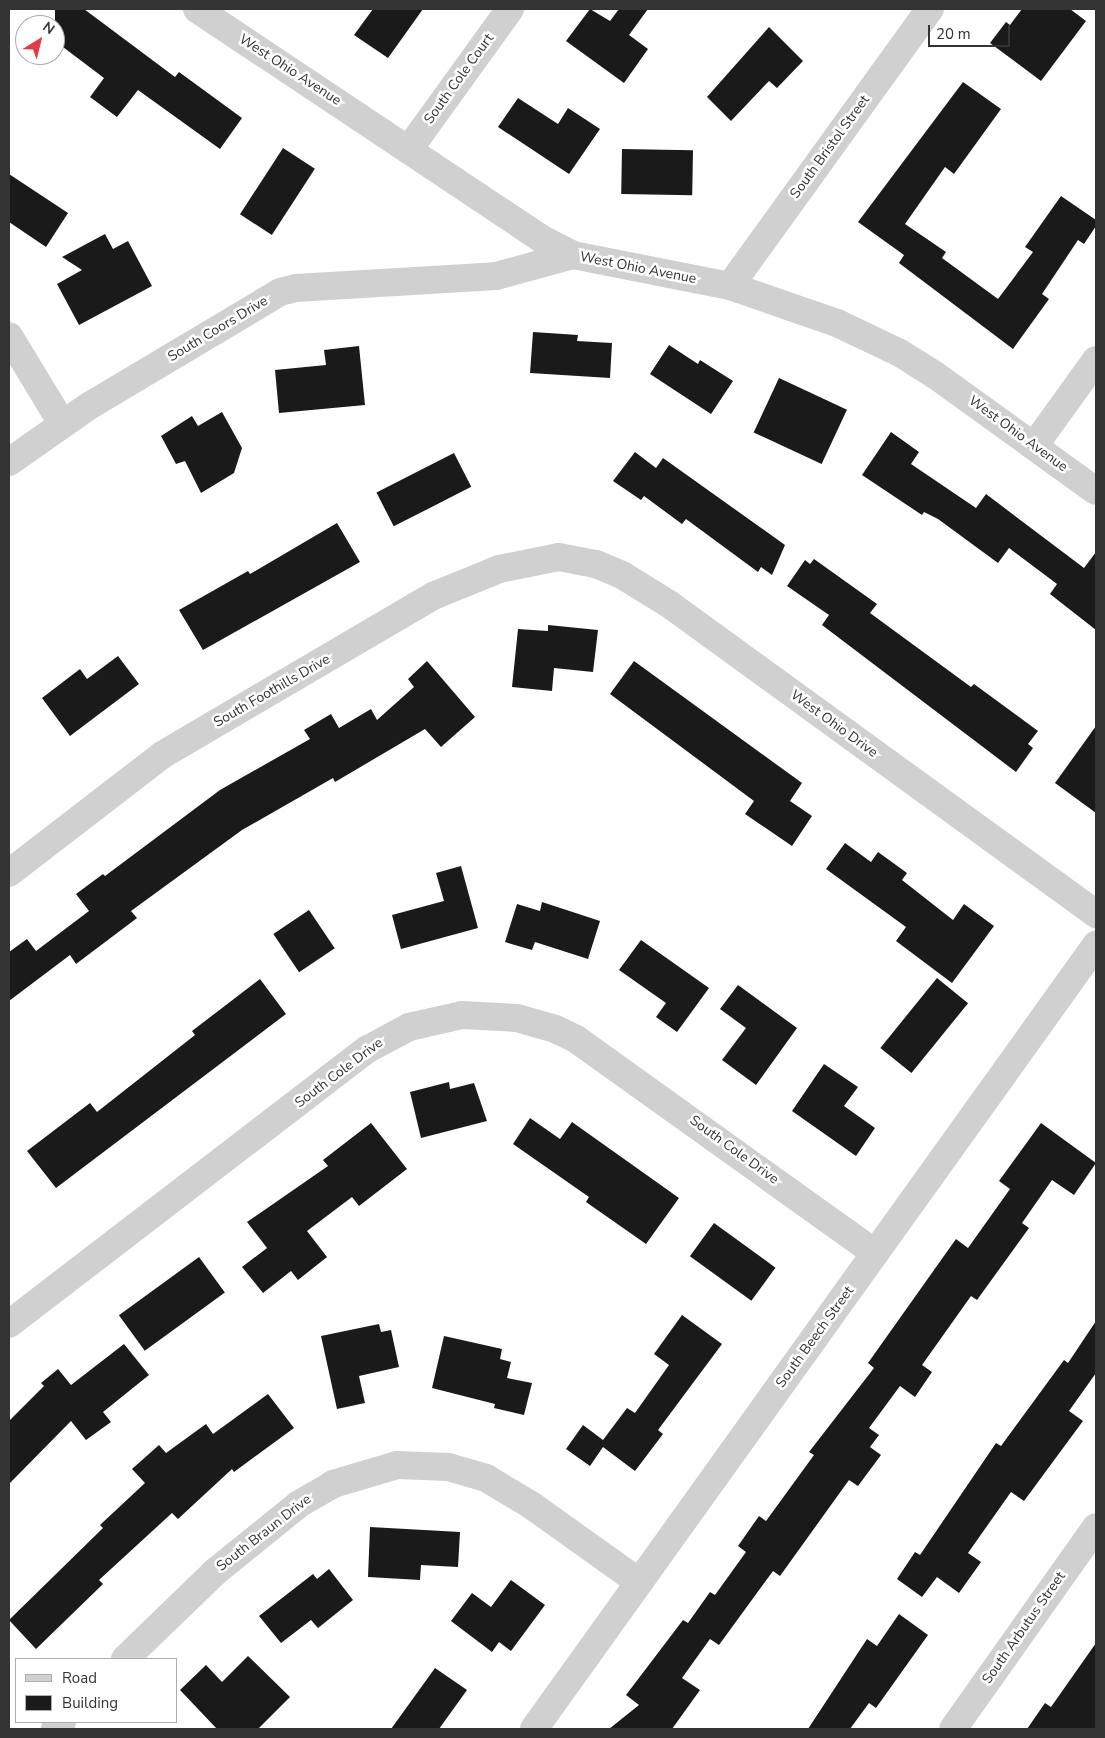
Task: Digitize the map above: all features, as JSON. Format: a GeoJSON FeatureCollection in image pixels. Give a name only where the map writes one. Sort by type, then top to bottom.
{"type":"FeatureCollection","features":[{"type":"Feature","properties":{"kind":"street","name":"West Ohio Avenue"},"geometry":{"type":"LineString","coordinates":[[197,9],[542,239],[573,255],[730,286],[809,311],[900,353],[1034,446],[1096,492]]}},
{"type":"Feature","properties":{"kind":"street","name":"South Cole Court"},"geometry":{"type":"LineString","coordinates":[[408,148],[510,9]]}},
{"type":"Feature","properties":{"kind":"street","name":"South Bristol Street"},"geometry":{"type":"LineString","coordinates":[[730,286],[930,9]]}},
{"type":"Feature","properties":{"kind":"street","name":"South Coors Drive"},"geometry":{"type":"LineString","coordinates":[[9,462],[62,423],[280,292],[296,288],[496,276],[573,255]]}},
{"type":"Feature","properties":{"kind":"street"},"geometry":{"type":"LineString","coordinates":[[9,336],[62,423]]}},
{"type":"Feature","properties":{"kind":"street"},"geometry":{"type":"LineString","coordinates":[[1034,446],[1096,360]]}},
{"type":"Feature","properties":{"kind":"street","name":"South Foothills Drive"},"geometry":{"type":"LineString","coordinates":[[9,873],[162,755],[433,596],[499,568],[559,557]]}},
{"type":"Feature","properties":{"kind":"street","name":"West Ohio Drive"},"geometry":{"type":"LineString","coordinates":[[559,557],[596,564],[622,575],[668,604],[1096,914]]}},
{"type":"Feature","properties":{"kind":"street","name":"South Beech Street"},"geometry":{"type":"LineString","coordinates":[[534,1729],[1096,945]]}},
{"type":"Feature","properties":{"kind":"street","name":"South Cole Drive"},"geometry":{"type":"LineString","coordinates":[[9,1324],[368,1049],[409,1027],[462,1015],[517,1018],[556,1029],[576,1039],[875,1252]]}},
{"type":"Feature","properties":{"kind":"street","name":"South Braun Drive"},"geometry":{"type":"LineString","coordinates":[[126,1658],[215,1572],[299,1504],[334,1484],[397,1465],[448,1467],[486,1478],[532,1504],[639,1582]]}},
{"type":"Feature","properties":{"kind":"street","name":"South Arbutus Street"},"geometry":{"type":"LineString","coordinates":[[953,1729],[1096,1527]]}},
{"type":"Feature","properties":{"kind":"building"},"geometry":{"type":"Polygon","coordinates":[[[55,9],[84,9],[175,77],[179,72],[242,118],[220,149],[138,90],[117,117],[90,97],[104,78],[65,49],[65,15],[55,15],[55,9]]]}},
{"type":"Feature","properties":{"kind":"building"},"geometry":{"type":"Polygon","coordinates":[[[373,9],[423,9],[388,58],[354,35],[373,9]]]}},
{"type":"Feature","properties":{"kind":"building"},"geometry":{"type":"Polygon","coordinates":[[[590,9],[610,21],[619,9],[648,9],[629,35],[648,49],[624,83],[566,41],[590,9]]]}},
{"type":"Feature","properties":{"kind":"building"},"geometry":{"type":"Polygon","coordinates":[[[1022,9],[1070,9],[1086,21],[1041,81],[990,43],[1006,22],[1010,25],[1022,9]]]}},
{"type":"Feature","properties":{"kind":"building"},"geometry":{"type":"Polygon","coordinates":[[[769,27],[803,61],[777,88],[769,81],[731,121],[707,97],[769,27]]]}},
{"type":"Feature","properties":{"kind":"building"},"geometry":{"type":"Polygon","coordinates":[[[963,82],[1001,109],[954,174],[945,167],[905,224],[946,252],[942,258],[998,299],[1033,252],[1025,247],[1061,196],[1096,220],[1096,226],[1084,244],[1078,240],[1042,294],[1049,299],[1013,349],[899,263],[904,255],[858,222],[963,82]]]}},
{"type":"Feature","properties":{"kind":"building"},"geometry":{"type":"Polygon","coordinates":[[[518,98],[558,124],[568,108],[600,129],[569,174],[498,127],[518,98]]]}},
{"type":"Feature","properties":{"kind":"building"},"geometry":{"type":"Polygon","coordinates":[[[283,148],[315,169],[272,235],[240,214],[283,148]]]}},
{"type":"Feature","properties":{"kind":"building"},"geometry":{"type":"Polygon","coordinates":[[[622,149],[693,150],[692,195],[621,194],[622,149]]]}},
{"type":"Feature","properties":{"kind":"building"},"geometry":{"type":"Polygon","coordinates":[[[9,174],[68,213],[46,247],[9,222],[9,174]]]}},
{"type":"Feature","properties":{"kind":"building"},"geometry":{"type":"Polygon","coordinates":[[[105,234],[113,249],[128,241],[152,286],[79,325],[57,284],[82,270],[62,257],[105,234]]]}},
{"type":"Feature","properties":{"kind":"building"},"geometry":{"type":"Polygon","coordinates":[[[533,332],[578,335],[577,341],[612,343],[610,378],[530,373],[533,332]]]}},
{"type":"Feature","properties":{"kind":"building"},"geometry":{"type":"Polygon","coordinates":[[[669,345],[698,364],[700,360],[733,381],[711,414],[650,374],[669,345]]]}},
{"type":"Feature","properties":{"kind":"building"},"geometry":{"type":"Polygon","coordinates":[[[359,346],[365,405],[279,413],[275,370],[326,365],[324,350],[359,346]]]}},
{"type":"Feature","properties":{"kind":"building"},"geometry":{"type":"Polygon","coordinates":[[[779,378],[847,410],[822,464],[754,432],[779,378]]]}},
{"type":"Feature","properties":{"kind":"building"},"geometry":{"type":"Polygon","coordinates":[[[222,412],[242,448],[234,473],[201,493],[185,461],[176,464],[161,436],[192,416],[198,426],[222,412]]]}},
{"type":"Feature","properties":{"kind":"building"},"geometry":{"type":"Polygon","coordinates":[[[891,432],[919,452],[911,464],[976,508],[986,494],[1084,568],[1096,552],[1096,630],[1050,594],[1057,584],[1009,548],[998,563],[938,519],[924,512],[922,515],[862,475],[891,432]]]}},
{"type":"Feature","properties":{"kind":"building"},"geometry":{"type":"Polygon","coordinates":[[[635,452],[656,468],[663,458],[785,545],[772,575],[761,567],[758,572],[686,519],[682,524],[644,496],[641,500],[613,481],[635,452]]]}},
{"type":"Feature","properties":{"kind":"building"},"geometry":{"type":"Polygon","coordinates":[[[454,453],[471,487],[394,526],[376,492],[454,453]]]}},
{"type":"Feature","properties":{"kind":"building"},"geometry":{"type":"Polygon","coordinates":[[[337,523],[360,562],[203,650],[179,610],[248,571],[250,574],[337,523]]]}},
{"type":"Feature","properties":{"kind":"building"},"geometry":{"type":"Polygon","coordinates":[[[814,559],[877,604],[870,613],[971,687],[974,684],[1038,731],[1028,744],[1033,748],[1016,772],[822,625],[829,615],[787,586],[805,560],[810,564],[814,559]]]}},
{"type":"Feature","properties":{"kind":"building"},"geometry":{"type":"Polygon","coordinates":[[[548,625],[598,630],[593,672],[554,668],[552,691],[512,687],[518,629],[548,631],[548,625]]]}},
{"type":"Feature","properties":{"kind":"building"},"geometry":{"type":"Polygon","coordinates":[[[118,656],[139,684],[70,736],[42,698],[80,669],[87,679],[118,656]]]}},
{"type":"Feature","properties":{"kind":"building"},"geometry":{"type":"Polygon","coordinates":[[[427,661],[475,717],[441,747],[425,729],[335,782],[333,778],[242,830],[131,911],[137,918],[76,964],[70,955],[9,1001],[9,952],[27,939],[36,951],[89,911],[76,894],[103,874],[105,876],[220,790],[310,739],[304,730],[331,714],[339,728],[371,709],[377,720],[414,687],[408,679],[427,661]]]}},
{"type":"Feature","properties":{"kind":"building"},"geometry":{"type":"Polygon","coordinates":[[[634,661],[802,783],[790,801],[812,816],[792,846],[745,814],[754,801],[610,694],[634,661]]]}},
{"type":"Feature","properties":{"kind":"building"},"geometry":{"type":"Polygon","coordinates":[[[1096,726],[1096,813],[1055,783],[1096,726]]]}},
{"type":"Feature","properties":{"kind":"building"},"geometry":{"type":"Polygon","coordinates":[[[845,843],[871,862],[878,852],[907,873],[902,880],[953,920],[964,904],[994,926],[952,983],[896,941],[906,927],[826,869],[845,843]]]}},
{"type":"Feature","properties":{"kind":"building"},"geometry":{"type":"Polygon","coordinates":[[[461,866],[478,928],[401,949],[392,915],[444,901],[436,873],[461,866]]]}},
{"type":"Feature","properties":{"kind":"building"},"geometry":{"type":"Polygon","coordinates":[[[542,902],[600,921],[588,959],[535,942],[532,950],[505,942],[517,904],[540,911],[542,902]]]}},
{"type":"Feature","properties":{"kind":"building"},"geometry":{"type":"Polygon","coordinates":[[[309,910],[335,948],[299,972],[273,934],[309,910]]]}},
{"type":"Feature","properties":{"kind":"building"},"geometry":{"type":"Polygon","coordinates":[[[641,940],[709,988],[677,1032],[656,1017],[666,1003],[619,970],[641,940]]]}},
{"type":"Feature","properties":{"kind":"building"},"geometry":{"type":"Polygon","coordinates":[[[937,978],[968,1003],[911,1073],[880,1048],[937,978]]]}},
{"type":"Feature","properties":{"kind":"building"},"geometry":{"type":"Polygon","coordinates":[[[260,979],[286,1014],[56,1188],[27,1151],[90,1103],[97,1112],[195,1035],[192,1031],[260,979]]]}},
{"type":"Feature","properties":{"kind":"building"},"geometry":{"type":"Polygon","coordinates":[[[738,985],[797,1028],[756,1085],[722,1060],[746,1028],[720,1009],[738,985]]]}},
{"type":"Feature","properties":{"kind":"building"},"geometry":{"type":"Polygon","coordinates":[[[824,1064],[858,1087],[844,1106],[875,1128],[856,1156],[792,1111],[824,1064]]]}},
{"type":"Feature","properties":{"kind":"building"},"geometry":{"type":"Polygon","coordinates":[[[449,1082],[450,1089],[474,1083],[487,1121],[421,1138],[410,1092],[449,1082]]]}},
{"type":"Feature","properties":{"kind":"building"},"geometry":{"type":"Polygon","coordinates":[[[530,1118],[560,1139],[572,1122],[679,1198],[646,1244],[586,1202],[589,1197],[513,1144],[530,1118]]]}},
{"type":"Feature","properties":{"kind":"building"},"geometry":{"type":"Polygon","coordinates":[[[371,1123],[407,1169],[359,1206],[352,1197],[307,1231],[327,1257],[298,1280],[291,1271],[263,1293],[242,1267],[267,1248],[247,1222],[328,1166],[323,1160],[371,1123]]]}},
{"type":"Feature","properties":{"kind":"building"},"geometry":{"type":"Polygon","coordinates":[[[1041,1123],[1096,1163],[1074,1195],[1052,1180],[1022,1223],[1029,1228],[977,1300],[971,1296],[922,1365],[932,1372],[915,1397],[900,1386],[869,1428],[879,1435],[870,1447],[881,1455],[858,1486],[849,1480],[780,1576],[773,1571],[719,1645],[710,1639],[682,1678],[700,1690],[672,1729],[609,1729],[639,1705],[626,1695],[683,1620],[688,1623],[710,1592],[715,1595],[746,1552],[738,1546],[759,1516],[766,1521],[814,1455],[809,1452],[874,1368],[868,1363],[956,1239],[968,1248],[1010,1189],[999,1181],[1041,1123]]]}},
{"type":"Feature","properties":{"kind":"building"},"geometry":{"type":"Polygon","coordinates":[[[714,1223],[775,1268],[751,1301],[690,1256],[714,1223]]]}},
{"type":"Feature","properties":{"kind":"building"},"geometry":{"type":"Polygon","coordinates":[[[199,1257],[225,1293],[145,1351],[119,1315],[199,1257]]]}},
{"type":"Feature","properties":{"kind":"building"},"geometry":{"type":"Polygon","coordinates":[[[682,1315],[722,1344],[658,1430],[663,1434],[635,1471],[603,1447],[590,1466],[566,1449],[583,1425],[603,1440],[627,1408],[635,1413],[669,1365],[654,1354],[682,1315]]]}},
{"type":"Feature","properties":{"kind":"building"},"geometry":{"type":"Polygon","coordinates":[[[1096,1321],[1096,1373],[1069,1411],[1083,1421],[1024,1501],[1011,1492],[968,1553],[981,1562],[959,1593],[937,1577],[922,1597],[897,1579],[915,1552],[920,1555],[996,1443],[1001,1446],[1064,1360],[1068,1363],[1096,1321]]]}},
{"type":"Feature","properties":{"kind":"building"},"geometry":{"type":"Polygon","coordinates":[[[379,1324],[381,1332],[391,1330],[399,1367],[359,1376],[365,1403],[337,1409],[321,1336],[379,1324]]]}},
{"type":"Feature","properties":{"kind":"building"},"geometry":{"type":"Polygon","coordinates":[[[444,1336],[502,1349],[500,1359],[511,1362],[507,1378],[532,1383],[524,1415],[494,1408],[495,1404],[432,1388],[444,1336]]]}},
{"type":"Feature","properties":{"kind":"building"},"geometry":{"type":"Polygon","coordinates":[[[124,1344],[149,1375],[103,1412],[111,1422],[86,1440],[71,1421],[9,1484],[9,1421],[44,1386],[41,1383],[58,1369],[71,1385],[124,1344]]]}},
{"type":"Feature","properties":{"kind":"building"},"geometry":{"type":"Polygon","coordinates":[[[268,1394],[294,1428],[234,1472],[232,1469],[178,1519],[172,1513],[99,1580],[103,1584],[36,1649],[9,1620],[103,1528],[100,1525],[145,1483],[132,1469],[159,1445],[166,1453],[206,1424],[213,1434],[268,1394]]]}},
{"type":"Feature","properties":{"kind":"building"},"geometry":{"type":"Polygon","coordinates":[[[370,1527],[460,1532],[458,1567],[421,1565],[420,1580],[368,1577],[370,1527]]]}},
{"type":"Feature","properties":{"kind":"building"},"geometry":{"type":"Polygon","coordinates":[[[329,1569],[353,1600],[318,1628],[311,1620],[281,1643],[259,1616],[313,1574],[317,1579],[329,1569]]]}},
{"type":"Feature","properties":{"kind":"building"},"geometry":{"type":"Polygon","coordinates":[[[511,1580],[545,1605],[511,1651],[499,1642],[492,1652],[451,1621],[472,1593],[491,1607],[511,1580]]]}},
{"type":"Feature","properties":{"kind":"building"},"geometry":{"type":"Polygon","coordinates":[[[899,1614],[928,1635],[876,1708],[869,1703],[850,1729],[808,1729],[867,1639],[877,1646],[899,1614]]]}},
{"type":"Feature","properties":{"kind":"building"},"geometry":{"type":"Polygon","coordinates":[[[1096,1643],[1096,1729],[1027,1729],[1045,1703],[1051,1707],[1096,1643]]]}},
{"type":"Feature","properties":{"kind":"building"},"geometry":{"type":"Polygon","coordinates":[[[248,1656],[290,1697],[258,1729],[217,1729],[180,1690],[206,1665],[222,1682],[248,1656]]]}},
{"type":"Feature","properties":{"kind":"building"},"geometry":{"type":"Polygon","coordinates":[[[435,1668],[467,1690],[439,1729],[391,1729],[435,1668]]]}}]}
